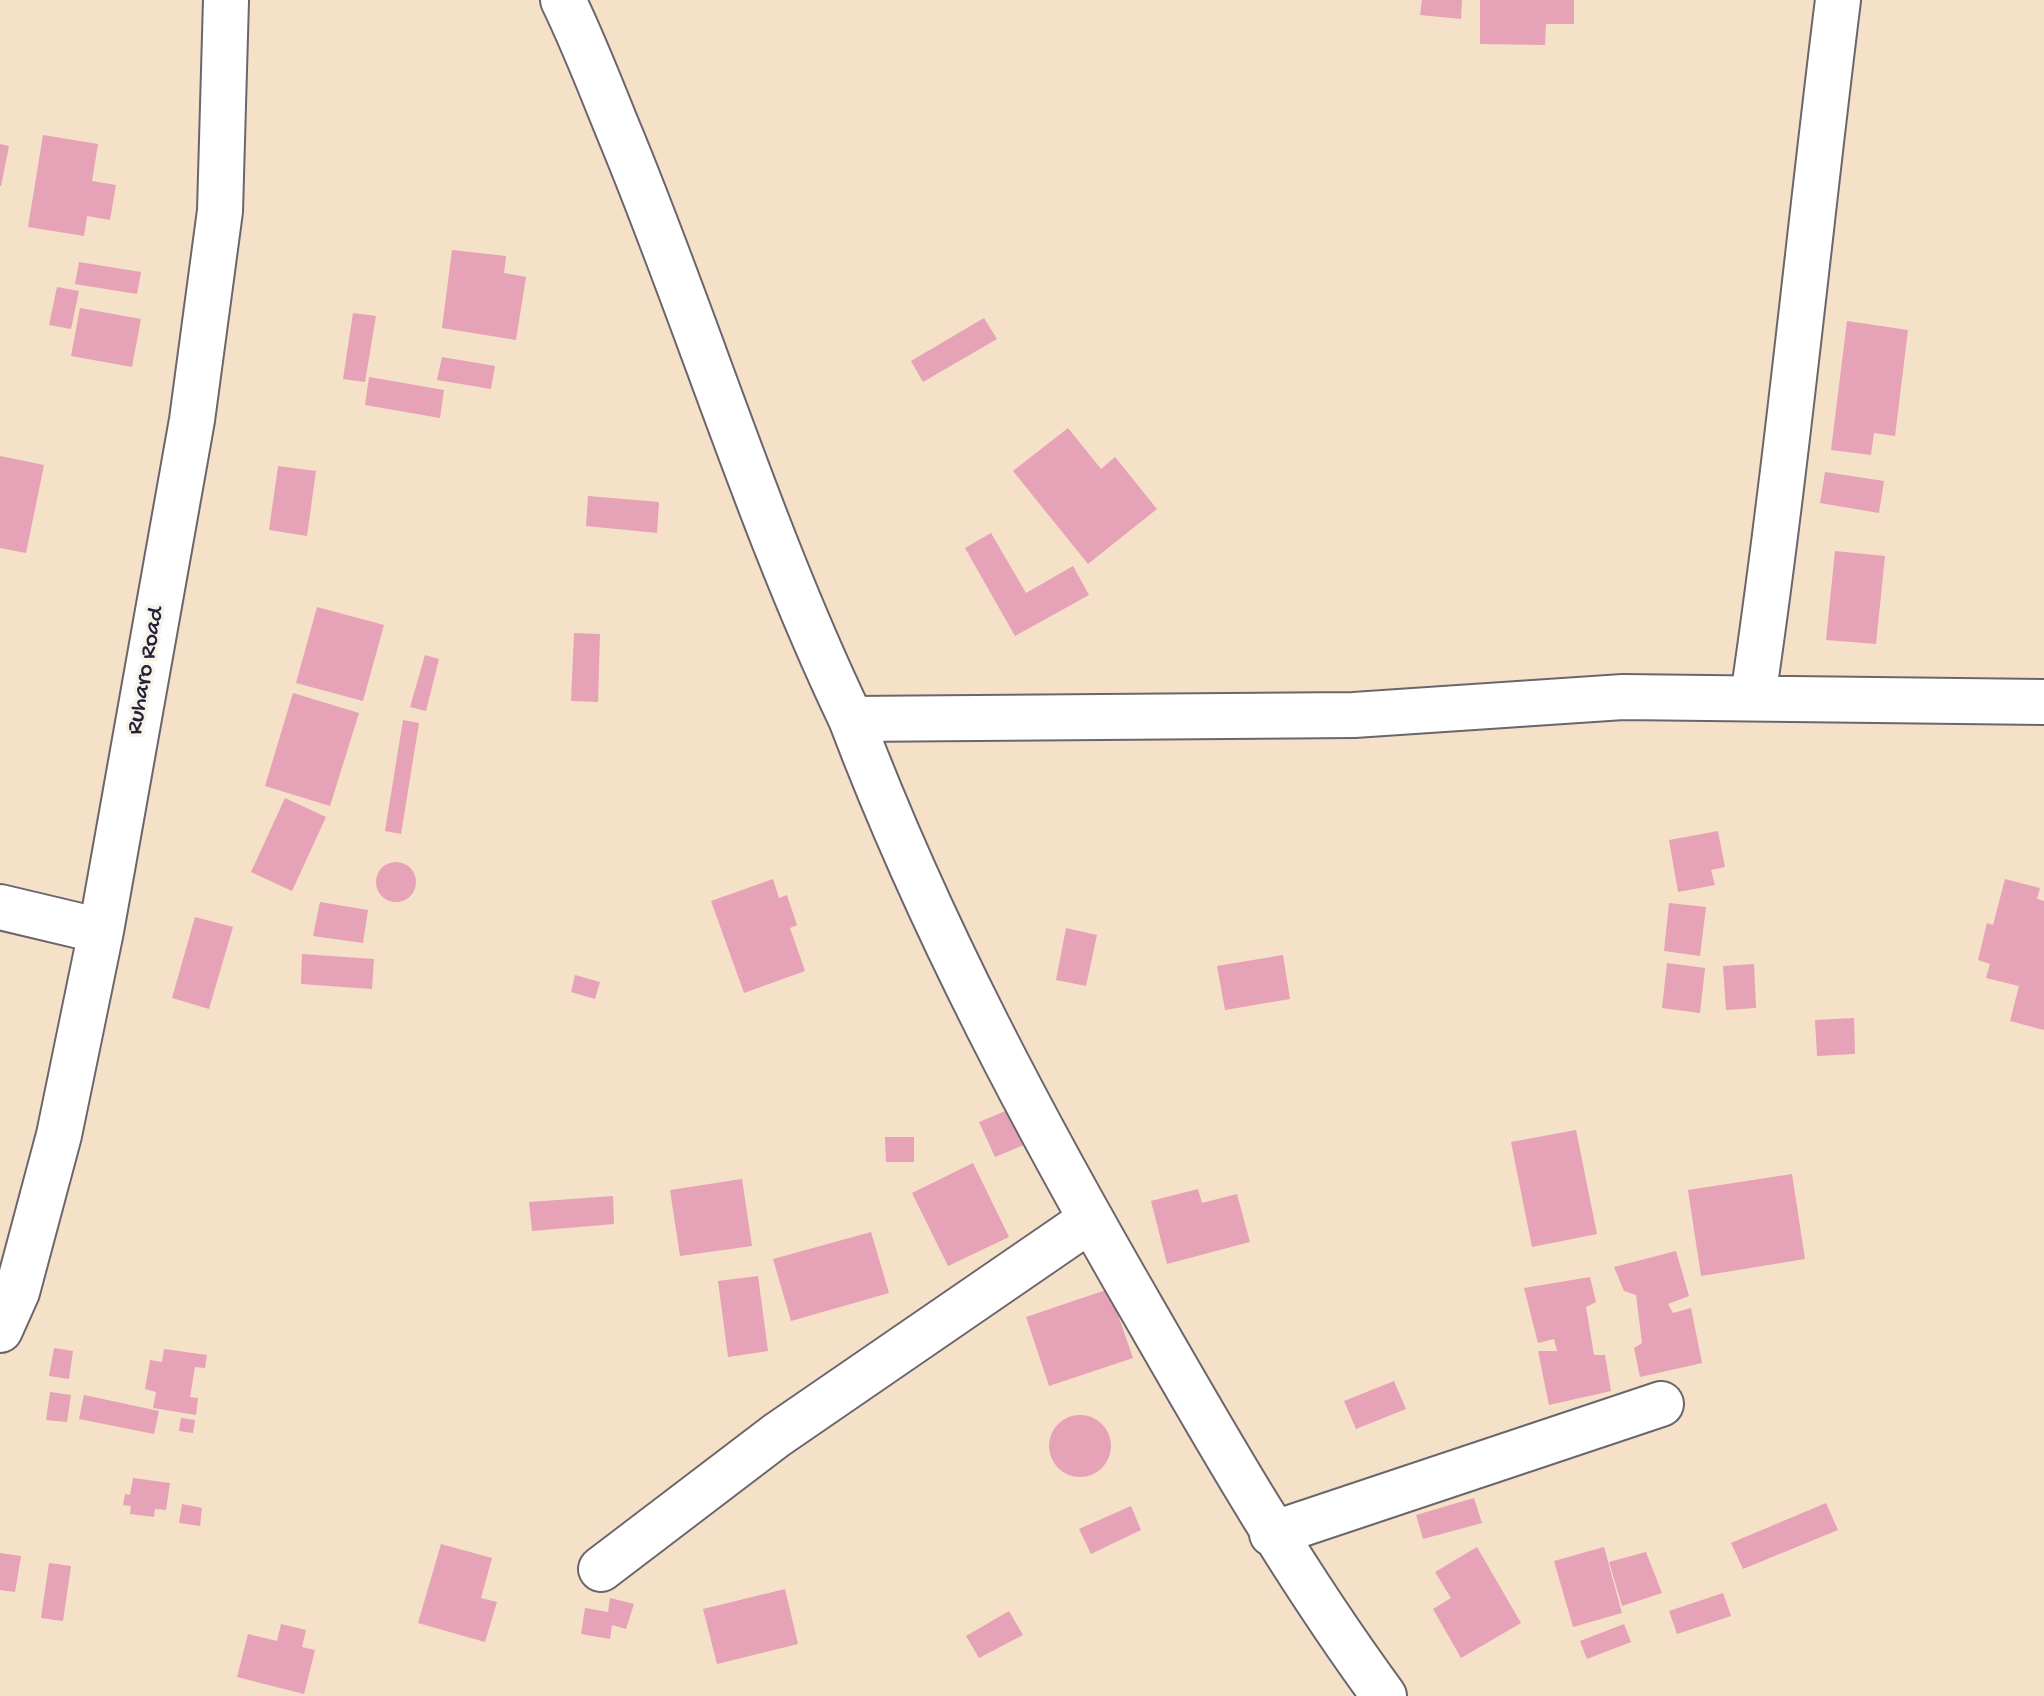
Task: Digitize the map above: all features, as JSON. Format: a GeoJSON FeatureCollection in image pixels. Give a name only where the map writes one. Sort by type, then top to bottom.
{"type":"FeatureCollection","features":[{"type":"Feature","properties":{"kind":"street","name":"Ruharo Road"},"geometry":{"type":"LineString","coordinates":[[6,1304],[59,1135],[101,931],[192,420],[220,211],[226,0]]}},
{"type":"Feature","properties":{"kind":"street"},"geometry":{"type":"LineString","coordinates":[[563,0],[653,215],[779,552],[851,719],[884,808],[947,942],[1090,1220],[1272,1534],[1384,1696]]}},
{"type":"Feature","properties":{"kind":"street"},"geometry":{"type":"LineString","coordinates":[[1753,697],[1782,502],[1808,243],[1838,0]]}},
{"type":"Feature","properties":{"kind":"street"},"geometry":{"type":"LineString","coordinates":[[851,719],[1354,715],[1623,697],[2044,702]]}},
{"type":"Feature","properties":{"kind":"street"},"geometry":{"type":"LineString","coordinates":[[0,907],[101,931]]}},
{"type":"Feature","properties":{"kind":"street"},"geometry":{"type":"LineString","coordinates":[[601,1569],[777,1435],[1090,1220]]}},
{"type":"Feature","properties":{"kind":"street"},"geometry":{"type":"LineString","coordinates":[[1272,1534],[1661,1404]]}},
{"type":"Feature","properties":{"kind":"building"},"geometry":{"type":"Polygon","coordinates":[[[1422,0],[1462,0],[1461,19],[1420,15],[1422,0]]]}},
{"type":"Feature","properties":{"kind":"building"},"geometry":{"type":"Polygon","coordinates":[[[1480,0],[1574,0],[1574,24],[1546,24],[1545,45],[1480,44],[1480,0]]]}},
{"type":"Feature","properties":{"kind":"building"},"geometry":{"type":"Polygon","coordinates":[[[43,135],[98,144],[92,181],[116,185],[110,220],[87,216],[84,236],[28,227],[43,135]]]}},
{"type":"Feature","properties":{"kind":"building"},"geometry":{"type":"Polygon","coordinates":[[[0,144],[9,146],[1,186],[0,186],[0,144]]]}},
{"type":"Feature","properties":{"kind":"building"},"geometry":{"type":"Polygon","coordinates":[[[452,250],[506,256],[504,273],[526,277],[516,340],[442,328],[452,250]]]}},
{"type":"Feature","properties":{"kind":"building"},"geometry":{"type":"Polygon","coordinates":[[[79,262],[141,272],[137,294],[75,284],[79,262]]]}},
{"type":"Feature","properties":{"kind":"building"},"geometry":{"type":"Polygon","coordinates":[[[57,287],[79,291],[71,329],[49,325],[57,287]]]}},
{"type":"Feature","properties":{"kind":"building"},"geometry":{"type":"Polygon","coordinates":[[[80,308],[141,319],[132,367],[71,356],[80,308]]]}},
{"type":"Feature","properties":{"kind":"building"},"geometry":{"type":"Polygon","coordinates":[[[353,313],[376,316],[365,382],[343,379],[353,313]]]}},
{"type":"Feature","properties":{"kind":"building"},"geometry":{"type":"Polygon","coordinates":[[[984,318],[997,339],[923,382],[911,361],[984,318]]]}},
{"type":"Feature","properties":{"kind":"building"},"geometry":{"type":"Polygon","coordinates":[[[1847,321],[1908,330],[1895,436],[1874,433],[1871,455],[1831,450],[1847,321]]]}},
{"type":"Feature","properties":{"kind":"building"},"geometry":{"type":"Polygon","coordinates":[[[442,357],[495,366],[491,389],[437,380],[442,357]]]}},
{"type":"Feature","properties":{"kind":"building"},"geometry":{"type":"Polygon","coordinates":[[[369,377],[444,390],[440,418],[365,405],[369,377]]]}},
{"type":"Feature","properties":{"kind":"building"},"geometry":{"type":"Polygon","coordinates":[[[1068,428],[1101,469],[1115,457],[1157,509],[1088,564],[1013,471],[1068,428]]]}},
{"type":"Feature","properties":{"kind":"building"},"geometry":{"type":"Polygon","coordinates":[[[0,456],[44,465],[26,553],[0,548],[0,456]]]}},
{"type":"Feature","properties":{"kind":"building"},"geometry":{"type":"Polygon","coordinates":[[[278,466],[316,471],[307,536],[269,530],[278,466]]]}},
{"type":"Feature","properties":{"kind":"building"},"geometry":{"type":"Polygon","coordinates":[[[1825,472],[1884,481],[1879,513],[1820,503],[1825,472]]]}},
{"type":"Feature","properties":{"kind":"building"},"geometry":{"type":"Polygon","coordinates":[[[588,496],[659,502],[657,533],[586,526],[588,496]]]}},
{"type":"Feature","properties":{"kind":"building"},"geometry":{"type":"Polygon","coordinates":[[[991,533],[1026,593],[1073,566],[1089,595],[1015,636],[965,548],[991,533]]]}},
{"type":"Feature","properties":{"kind":"building"},"geometry":{"type":"Polygon","coordinates":[[[1835,551],[1885,556],[1876,644],[1826,640],[1835,551]]]}},
{"type":"Feature","properties":{"kind":"building"},"geometry":{"type":"Polygon","coordinates":[[[317,607],[384,625],[363,701],[296,683],[317,607]]]}},
{"type":"Feature","properties":{"kind":"building"},"geometry":{"type":"Polygon","coordinates":[[[574,633],[600,634],[598,702],[571,701],[574,633]]]}},
{"type":"Feature","properties":{"kind":"building"},"geometry":{"type":"Polygon","coordinates":[[[425,655],[439,659],[426,711],[410,707],[425,655]]]}},
{"type":"Feature","properties":{"kind":"building"},"geometry":{"type":"Polygon","coordinates":[[[293,693],[359,713],[330,806],[265,786],[293,693]]]}},
{"type":"Feature","properties":{"kind":"building"},"geometry":{"type":"Polygon","coordinates":[[[403,720],[419,723],[401,834],[385,831],[403,720]]]}},
{"type":"Feature","properties":{"kind":"building"},"geometry":{"type":"Polygon","coordinates":[[[285,798],[326,817],[292,891],[251,872],[285,798]]]}},
{"type":"Feature","properties":{"kind":"building"},"geometry":{"type":"Polygon","coordinates":[[[1718,831],[1725,867],[1711,870],[1715,885],[1678,892],[1669,840],[1718,831]]]}},
{"type":"Feature","properties":{"kind":"building"},"geometry":{"type":"Polygon","coordinates":[[[396,862],[410,868],[416,882],[410,896],[396,902],[382,896],[376,882],[382,868],[396,862]]]}},
{"type":"Feature","properties":{"kind":"building"},"geometry":{"type":"Polygon","coordinates":[[[773,879],[779,898],[787,895],[797,925],[790,928],[805,971],[744,993],[711,901],[773,879]]]}},
{"type":"Feature","properties":{"kind":"building"},"geometry":{"type":"Polygon","coordinates":[[[2005,879],[2040,888],[2037,899],[2044,901],[2044,1030],[2010,1021],[2019,986],[1986,978],[1990,964],[1978,960],[1987,923],[1993,925],[2005,879]]]}},
{"type":"Feature","properties":{"kind":"building"},"geometry":{"type":"Polygon","coordinates":[[[320,902],[368,910],[363,943],[313,936],[320,902]]]}},
{"type":"Feature","properties":{"kind":"building"},"geometry":{"type":"Polygon","coordinates":[[[1669,903],[1706,907],[1700,956],[1664,951],[1669,903]]]}},
{"type":"Feature","properties":{"kind":"building"},"geometry":{"type":"Polygon","coordinates":[[[195,917],[233,927],[209,1009],[172,998],[195,917]]]}},
{"type":"Feature","properties":{"kind":"building"},"geometry":{"type":"Polygon","coordinates":[[[1066,928],[1097,935],[1086,986],[1056,980],[1066,928]]]}},
{"type":"Feature","properties":{"kind":"building"},"geometry":{"type":"Polygon","coordinates":[[[302,954],[374,959],[372,989],[301,984],[302,954]]]}},
{"type":"Feature","properties":{"kind":"building"},"geometry":{"type":"Polygon","coordinates":[[[1283,955],[1290,999],[1225,1010],[1217,966],[1283,955]]]}},
{"type":"Feature","properties":{"kind":"building"},"geometry":{"type":"Polygon","coordinates":[[[1667,963],[1705,968],[1700,1013],[1662,1008],[1667,963]]]}},
{"type":"Feature","properties":{"kind":"building"},"geometry":{"type":"Polygon","coordinates":[[[1754,964],[1756,1008],[1726,1010],[1723,966],[1754,964]]]}},
{"type":"Feature","properties":{"kind":"building"},"geometry":{"type":"Polygon","coordinates":[[[575,975],[600,982],[595,999],[571,992],[575,975]]]}},
{"type":"Feature","properties":{"kind":"building"},"geometry":{"type":"Polygon","coordinates":[[[1854,1018],[1855,1054],[1817,1056],[1815,1020],[1854,1018]]]}},
{"type":"Feature","properties":{"kind":"building"},"geometry":{"type":"Polygon","coordinates":[[[1015,1107],[1031,1142],[995,1157],[979,1122],[1015,1107]]]}},
{"type":"Feature","properties":{"kind":"building"},"geometry":{"type":"Polygon","coordinates":[[[1576,1130],[1597,1234],[1532,1247],[1511,1142],[1576,1130]]]}},
{"type":"Feature","properties":{"kind":"building"},"geometry":{"type":"Polygon","coordinates":[[[885,1137],[914,1137],[914,1162],[886,1162],[885,1137]]]}},
{"type":"Feature","properties":{"kind":"building"},"geometry":{"type":"Polygon","coordinates":[[[973,1163],[1009,1237],[948,1266],[912,1193],[973,1163]]]}},
{"type":"Feature","properties":{"kind":"building"},"geometry":{"type":"Polygon","coordinates":[[[1792,1174],[1805,1259],[1701,1276],[1688,1190],[1792,1174]]]}},
{"type":"Feature","properties":{"kind":"building"},"geometry":{"type":"Polygon","coordinates":[[[742,1179],[752,1246],[680,1256],[670,1190],[742,1179]]]}},
{"type":"Feature","properties":{"kind":"building"},"geometry":{"type":"Polygon","coordinates":[[[1198,1189],[1202,1203],[1237,1194],[1250,1242],[1167,1264],[1151,1201],[1198,1189]]]}},
{"type":"Feature","properties":{"kind":"building"},"geometry":{"type":"Polygon","coordinates":[[[613,1196],[614,1224],[532,1231],[529,1202],[613,1196]]]}},
{"type":"Feature","properties":{"kind":"building"},"geometry":{"type":"Polygon","coordinates":[[[871,1232],[889,1293],[791,1321],[773,1259],[871,1232]]]}},
{"type":"Feature","properties":{"kind":"building"},"geometry":{"type":"Polygon","coordinates":[[[1676,1251],[1689,1296],[1668,1304],[1673,1313],[1691,1308],[1702,1363],[1640,1377],[1634,1348],[1642,1343],[1636,1295],[1624,1291],[1614,1267],[1676,1251]]]}},
{"type":"Feature","properties":{"kind":"building"},"geometry":{"type":"Polygon","coordinates":[[[758,1276],[768,1351],[728,1357],[718,1281],[758,1276]]]}},
{"type":"Feature","properties":{"kind":"building"},"geometry":{"type":"Polygon","coordinates":[[[1590,1277],[1596,1302],[1586,1307],[1594,1355],[1605,1355],[1611,1391],[1549,1405],[1538,1351],[1557,1351],[1554,1339],[1538,1343],[1524,1288],[1590,1277]]]}},
{"type":"Feature","properties":{"kind":"building"},"geometry":{"type":"Polygon","coordinates":[[[1109,1289],[1133,1358],[1049,1386],[1026,1317],[1109,1289]]]}},
{"type":"Feature","properties":{"kind":"building"},"geometry":{"type":"Polygon","coordinates":[[[54,1348],[73,1351],[69,1379],[49,1376],[54,1348]]]}},
{"type":"Feature","properties":{"kind":"building"},"geometry":{"type":"Polygon","coordinates":[[[164,1349],[207,1355],[205,1368],[195,1367],[190,1397],[198,1398],[196,1415],[153,1408],[156,1392],[145,1389],[150,1360],[162,1362],[164,1349]]]}},
{"type":"Feature","properties":{"kind":"building"},"geometry":{"type":"Polygon","coordinates":[[[1394,1381],[1406,1409],[1356,1429],[1344,1401],[1394,1381]]]}},
{"type":"Feature","properties":{"kind":"building"},"geometry":{"type":"Polygon","coordinates":[[[50,1392],[71,1395],[67,1422],[46,1420],[50,1392]]]}},
{"type":"Feature","properties":{"kind":"building"},"geometry":{"type":"Polygon","coordinates":[[[84,1395],[159,1411],[154,1434],[79,1419],[84,1395]]]}},
{"type":"Feature","properties":{"kind":"building"},"geometry":{"type":"Polygon","coordinates":[[[1074,1415],[1086,1415],[1102,1424],[1109,1434],[1109,1458],[1102,1468],[1086,1477],[1074,1477],[1054,1463],[1049,1452],[1049,1440],[1063,1420],[1074,1415]]]}},
{"type":"Feature","properties":{"kind":"building"},"geometry":{"type":"Polygon","coordinates":[[[181,1418],[195,1420],[193,1433],[179,1431],[181,1418]]]}},
{"type":"Feature","properties":{"kind":"building"},"geometry":{"type":"Polygon","coordinates":[[[133,1478],[170,1483],[166,1510],[155,1509],[154,1517],[130,1514],[131,1506],[123,1505],[125,1494],[130,1495],[133,1478]]]}},
{"type":"Feature","properties":{"kind":"building"},"geometry":{"type":"Polygon","coordinates":[[[1474,1498],[1482,1523],[1423,1539],[1416,1515],[1474,1498]]]}},
{"type":"Feature","properties":{"kind":"building"},"geometry":{"type":"Polygon","coordinates":[[[1826,1503],[1838,1530],[1743,1569],[1731,1543],[1826,1503]]]}},
{"type":"Feature","properties":{"kind":"building"},"geometry":{"type":"Polygon","coordinates":[[[182,1504],[202,1508],[200,1526],[179,1523],[182,1504]]]}},
{"type":"Feature","properties":{"kind":"building"},"geometry":{"type":"Polygon","coordinates":[[[1131,1506],[1141,1530],[1091,1554],[1079,1529],[1131,1506]]]}},
{"type":"Feature","properties":{"kind":"building"},"geometry":{"type":"Polygon","coordinates":[[[441,1544],[492,1558],[481,1598],[497,1602],[485,1642],[418,1623],[441,1544]]]}},
{"type":"Feature","properties":{"kind":"building"},"geometry":{"type":"Polygon","coordinates":[[[1477,1547],[1521,1623],[1461,1658],[1433,1609],[1451,1598],[1435,1572],[1477,1547]]]}},
{"type":"Feature","properties":{"kind":"building"},"geometry":{"type":"Polygon","coordinates":[[[1604,1547],[1622,1613],[1573,1627],[1554,1561],[1604,1547]]]}},
{"type":"Feature","properties":{"kind":"building"},"geometry":{"type":"Polygon","coordinates":[[[1646,1552],[1662,1593],[1622,1606],[1609,1562],[1646,1552]]]}},
{"type":"Feature","properties":{"kind":"building"},"geometry":{"type":"Polygon","coordinates":[[[0,1553],[21,1556],[15,1592],[0,1590],[0,1553]]]}},
{"type":"Feature","properties":{"kind":"building"},"geometry":{"type":"Polygon","coordinates":[[[49,1563],[71,1566],[63,1621],[41,1618],[49,1563]]]}},
{"type":"Feature","properties":{"kind":"building"},"geometry":{"type":"Polygon","coordinates":[[[785,1589],[798,1644],[717,1664],[703,1609],[785,1589]]]}},
{"type":"Feature","properties":{"kind":"building"},"geometry":{"type":"Polygon","coordinates":[[[1723,1593],[1731,1616],[1677,1634],[1669,1611],[1723,1593]]]}},
{"type":"Feature","properties":{"kind":"building"},"geometry":{"type":"Polygon","coordinates":[[[610,1598],[634,1604],[626,1629],[612,1625],[610,1639],[581,1634],[585,1608],[608,1612],[610,1598]]]}},
{"type":"Feature","properties":{"kind":"building"},"geometry":{"type":"Polygon","coordinates":[[[1009,1611],[1023,1635],[979,1658],[966,1636],[1009,1611]]]}},
{"type":"Feature","properties":{"kind":"building"},"geometry":{"type":"Polygon","coordinates":[[[281,1624],[306,1630],[302,1647],[315,1650],[304,1694],[237,1677],[248,1634],[277,1641],[281,1624]]]}},
{"type":"Feature","properties":{"kind":"building"},"geometry":{"type":"Polygon","coordinates":[[[1624,1624],[1631,1642],[1587,1659],[1580,1641],[1624,1624]]]}}]}
